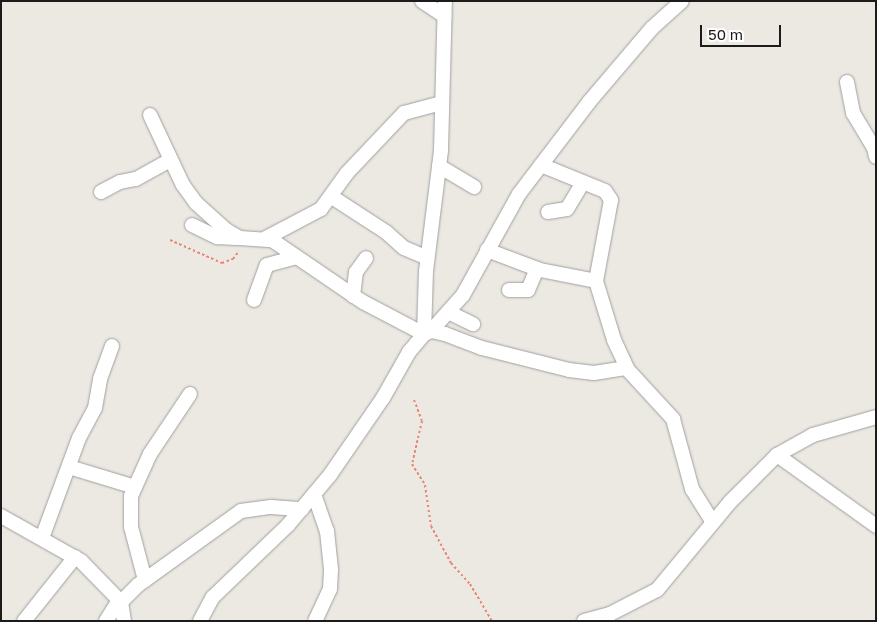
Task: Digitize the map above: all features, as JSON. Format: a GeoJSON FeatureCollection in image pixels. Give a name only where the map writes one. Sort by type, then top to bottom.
{"type":"FeatureCollection","features":[{"type":"Feature","properties":{"kind":"street"},"geometry":{"type":"LineString","coordinates":[[422,1],[444,16]]}},
{"type":"Feature","properties":{"kind":"street"},"geometry":{"type":"LineString","coordinates":[[428,333],[427,258],[439,166],[445,1]]}},
{"type":"Feature","properties":{"kind":"street"},"geometry":{"type":"LineString","coordinates":[[200,621],[213,597],[302,509],[314,494],[384,398],[409,352],[462,295],[519,194],[589,102],[646,35],[682,1]]}},
{"type":"Feature","properties":{"kind":"street"},"geometry":{"type":"LineString","coordinates":[[848,82],[853,113],[874,148],[876,157]]}},
{"type":"Feature","properties":{"kind":"street"},"geometry":{"type":"LineString","coordinates":[[192,225],[218,237],[266,238],[321,208],[332,197],[348,173],[393,122],[404,113],[442,103]]}},
{"type":"Feature","properties":{"kind":"street"},"geometry":{"type":"LineString","coordinates":[[150,114],[170,160],[196,203],[244,239]]}},
{"type":"Feature","properties":{"kind":"street"},"geometry":{"type":"LineString","coordinates":[[101,192],[120,182],[136,179],[170,160]]}},
{"type":"Feature","properties":{"kind":"street"},"geometry":{"type":"LineString","coordinates":[[541,165],[606,191],[611,200],[596,281],[618,352],[627,368],[673,419],[692,489],[713,522]]}},
{"type":"Feature","properties":{"kind":"street"},"geometry":{"type":"LineString","coordinates":[[439,166],[474,187]]}},
{"type":"Feature","properties":{"kind":"street"},"geometry":{"type":"LineString","coordinates":[[548,212],[567,208],[583,182]]}},
{"type":"Feature","properties":{"kind":"street"},"geometry":{"type":"LineString","coordinates":[[332,197],[386,232],[404,248],[427,258]]}},
{"type":"Feature","properties":{"kind":"street"},"geometry":{"type":"LineString","coordinates":[[266,238],[353,296],[428,333],[569,370],[594,373],[627,368]]}},
{"type":"Feature","properties":{"kind":"street"},"geometry":{"type":"LineString","coordinates":[[487,250],[538,270],[596,281]]}},
{"type":"Feature","properties":{"kind":"street"},"geometry":{"type":"LineString","coordinates":[[254,300],[267,265],[296,257]]}},
{"type":"Feature","properties":{"kind":"street"},"geometry":{"type":"LineString","coordinates":[[353,296],[356,272],[366,258]]}},
{"type":"Feature","properties":{"kind":"street"},"geometry":{"type":"LineString","coordinates":[[509,290],[528,290],[538,270]]}},
{"type":"Feature","properties":{"kind":"street"},"geometry":{"type":"LineString","coordinates":[[448,312],[473,324]]}},
{"type":"Feature","properties":{"kind":"street"},"geometry":{"type":"LineString","coordinates":[[42,538],[69,467],[95,408],[100,379],[112,346]]}},
{"type":"Feature","properties":{"kind":"street"},"geometry":{"type":"LineString","coordinates":[[145,580],[130,527],[131,496],[150,454],[190,394]]}},
{"type":"Feature","properties":{"kind":"street"},"geometry":{"type":"LineString","coordinates":[[584,621],[610,614],[657,590],[713,522],[777,455],[813,435],[876,417]]}},
{"type":"Feature","properties":{"kind":"street"},"geometry":{"type":"LineString","coordinates":[[777,455],[876,526]]}},
{"type":"Feature","properties":{"kind":"street"},"geometry":{"type":"LineString","coordinates":[[69,467],[106,480],[135,487]]}},
{"type":"Feature","properties":{"kind":"street"},"geometry":{"type":"LineString","coordinates":[[314,494],[326,531],[331,570],[330,588],[315,621]]}},
{"type":"Feature","properties":{"kind":"street"},"geometry":{"type":"LineString","coordinates":[[106,621],[120,601],[145,580],[241,511],[271,507],[302,509]]}},
{"type":"Feature","properties":{"kind":"street"},"geometry":{"type":"LineString","coordinates":[[1,516],[75,558],[120,601],[124,621]]}},
{"type":"Feature","properties":{"kind":"street"},"geometry":{"type":"LineString","coordinates":[[24,621],[75,558]]}},
{"type":"Feature","properties":{"kind":"path"},"geometry":{"type":"LineString","coordinates":[[170,240],[222,263],[233,259],[244,239]]}},
{"type":"Feature","properties":{"kind":"path"},"geometry":{"type":"LineString","coordinates":[[414,400],[422,421],[412,464],[425,484],[431,526],[451,563],[470,584],[492,621]]}}]}
